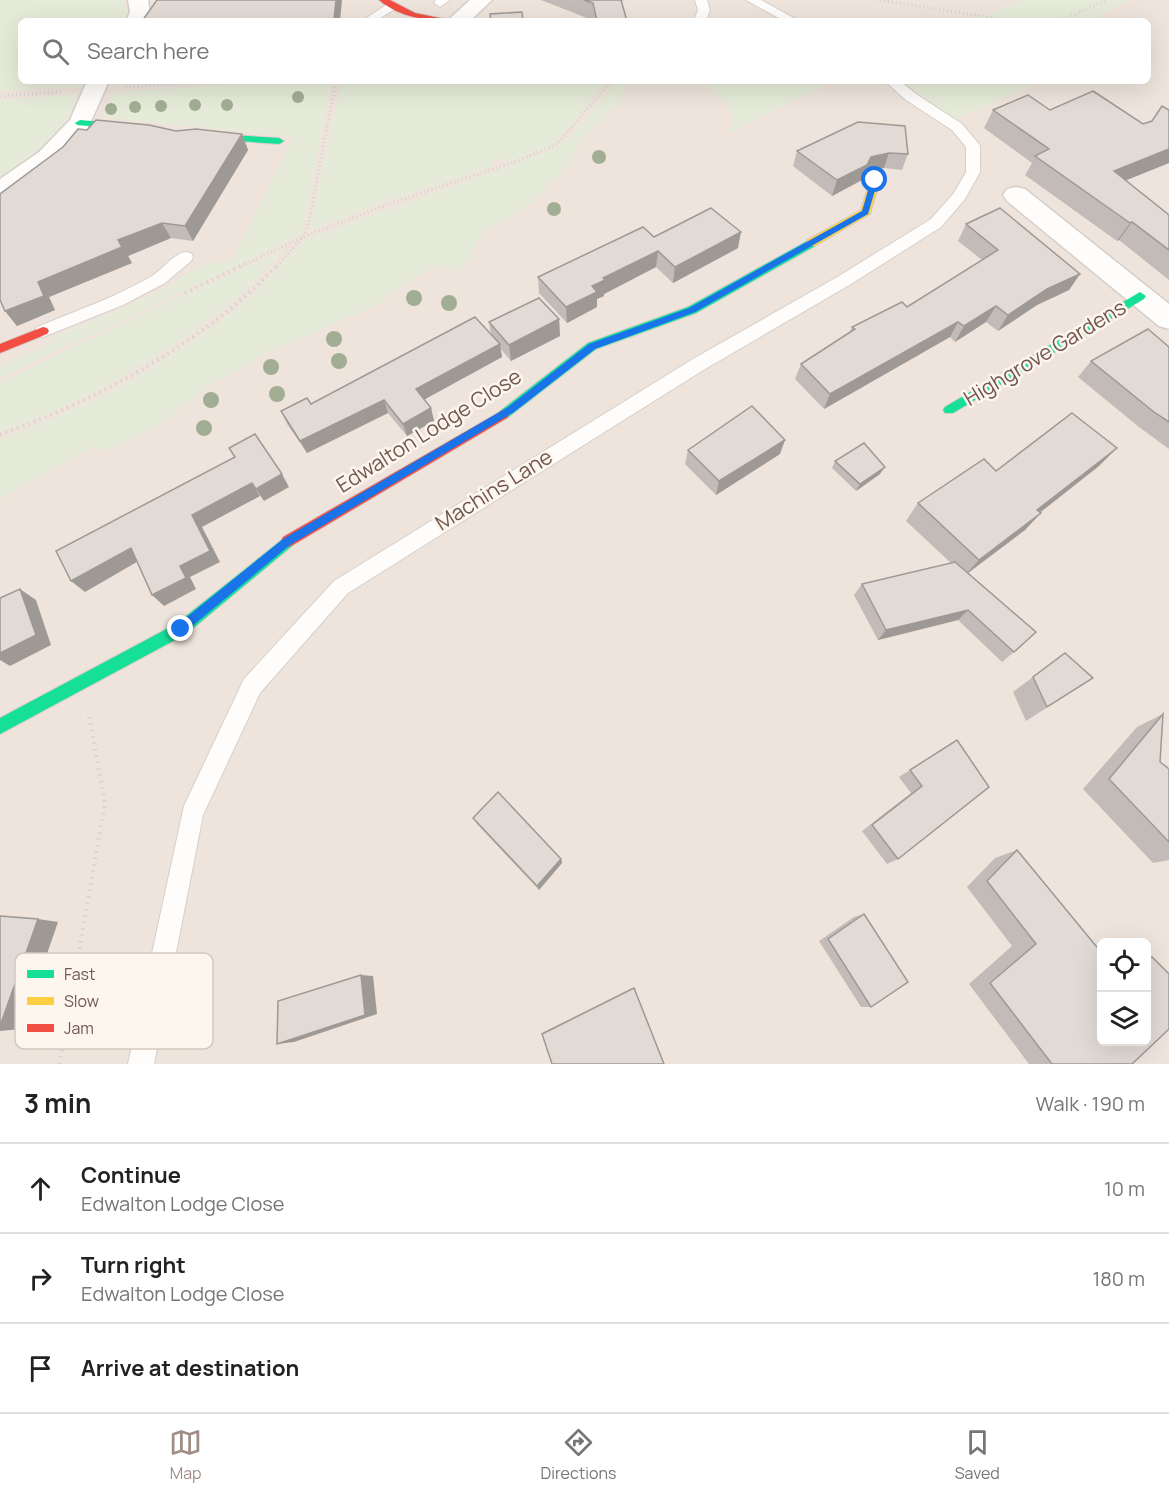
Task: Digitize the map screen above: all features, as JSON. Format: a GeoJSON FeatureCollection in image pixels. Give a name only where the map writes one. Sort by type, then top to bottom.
{"type":"FeatureCollection","features":[{"type":"Feature","properties":{"kind":"street"},"geometry":{"type":"LineString","coordinates":[[137,18],[140,12],[138,0]]}},
{"type":"Feature","properties":{"kind":"street"},"geometry":{"type":"LineString","coordinates":[[461,18],[482,0]]}},
{"type":"Feature","properties":{"kind":"street"},"geometry":{"type":"LineString","coordinates":[[387,3],[413,15],[432,18]]}},
{"type":"Feature","properties":{"kind":"street"},"geometry":{"type":"LineString","coordinates":[[0,192],[48,157],[80,123],[96,85]]}},
{"type":"Feature","properties":{"kind":"street"},"geometry":{"type":"LineString","coordinates":[[80,123],[147,129]]}},
{"type":"Feature","properties":{"kind":"street"},"geometry":{"type":"LineString","coordinates":[[184,138],[212,135],[279,141]]}},
{"type":"Feature","properties":{"kind":"street","name":"Edwalton Lodge Close"},"geometry":{"type":"LineString","coordinates":[[0,726],[181,629],[286,542],[511,410],[592,346],[692,310],[866,212],[875,180]]}},
{"type":"Feature","properties":{"kind":"street","name":"Highgrove Gardens"},"geometry":{"type":"LineString","coordinates":[[1016,195],[1169,319]]}},
{"type":"Feature","properties":{"kind":"street","name":"Highgrove Gardens"},"geometry":{"type":"LineString","coordinates":[[949,410],[1140,296]]}},
{"type":"Feature","properties":{"kind":"street"},"geometry":{"type":"LineString","coordinates":[[0,349],[43,331]]}},
{"type":"Feature","properties":{"kind":"lane"},"geometry":{"type":"LineString","coordinates":[[701,0],[704,10],[701,18]]}},
{"type":"Feature","properties":{"kind":"lane"},"geometry":{"type":"LineString","coordinates":[[752,0],[787,18]]}},
{"type":"Feature","properties":{"kind":"lane"},"geometry":{"type":"LineString","coordinates":[[371,18],[387,3]]}},
{"type":"Feature","properties":{"kind":"lane","name":"Machins Lane"},"geometry":{"type":"LineString","coordinates":[[164,953],[192,814],[252,686],[341,587],[699,364],[936,223],[960,196],[973,172],[972,146],[957,127],[911,97],[896,84]]}},
{"type":"Feature","properties":{"kind":"lane"},"geometry":{"type":"LineString","coordinates":[[43,331],[117,301],[151,283],[185,257]]}},
{"type":"Feature","properties":{"kind":"lane","name":"Machins Lane"},"geometry":{"type":"LineString","coordinates":[[141,1064],[144,1049]]}},
{"type":"Feature","properties":{"kind":"path"},"geometry":{"type":"LineString","coordinates":[[880,0],[995,18]]}},
{"type":"Feature","properties":{"kind":"path"},"geometry":{"type":"LineString","coordinates":[[1065,18],[1107,0]]}},
{"type":"Feature","properties":{"kind":"path"},"geometry":{"type":"LineString","coordinates":[[0,96],[96,85],[129,84]]}},
{"type":"Feature","properties":{"kind":"path"},"geometry":{"type":"LineString","coordinates":[[326,134],[335,84]]}},
{"type":"Feature","properties":{"kind":"path"},"geometry":{"type":"LineString","coordinates":[[0,434],[30,424],[115,385],[201,331],[254,291],[303,237],[392,203],[520,160],[557,144],[608,84]]}},
{"type":"Feature","properties":{"kind":"path"},"geometry":{"type":"LineString","coordinates":[[79,953],[105,803],[82,684]]}},
{"type":"Feature","properties":{"kind":"path"},"geometry":{"type":"LineString","coordinates":[[59,1064],[62,1049]]}},
{"type":"Feature","properties":{"kind":"shaded area"},"geometry":{"type":"Polygon","coordinates":[[[0,0],[1169,0],[1169,1064],[0,1064],[0,0]]]}},
{"type":"Feature","properties":{"kind":"green space"},"geometry":{"type":"Polygon","coordinates":[[[0,0],[121,0],[127,10],[125,18],[18,18],[18,84],[84,84],[83,86],[0,91],[0,0]]]}},
{"type":"Feature","properties":{"kind":"green space"},"geometry":{"type":"Polygon","coordinates":[[[1021,0],[1130,0],[1094,18],[981,18],[1021,0]]]}},
{"type":"Feature","properties":{"kind":"green space"},"geometry":{"type":"Polygon","coordinates":[[[237,84],[331,84],[301,235],[0,378],[0,366],[54,342],[53,337],[156,293],[198,268],[231,262],[294,137],[102,117],[115,92],[237,84]]]}},
{"type":"Feature","properties":{"kind":"green space"},"geometry":{"type":"Polygon","coordinates":[[[340,84],[604,84],[569,127],[550,146],[510,162],[504,159],[493,161],[492,167],[396,198],[310,230],[340,84]]]}},
{"type":"Feature","properties":{"kind":"green space"},"geometry":{"type":"Polygon","coordinates":[[[614,84],[628,84],[622,101],[579,141],[571,162],[531,203],[487,230],[475,243],[473,258],[457,270],[436,265],[394,291],[382,302],[299,340],[271,349],[244,368],[216,381],[155,427],[111,450],[92,447],[0,499],[0,440],[117,389],[160,363],[252,297],[305,240],[557,148],[583,123],[614,84]]]}},
{"type":"Feature","properties":{"kind":"green space"},"geometry":{"type":"Polygon","coordinates":[[[706,84],[828,84],[727,134],[734,120],[727,103],[706,84]]]}},
{"type":"Feature","properties":{"kind":"green space"},"geometry":{"type":"Polygon","coordinates":[[[905,84],[1035,84],[955,119],[905,84]]]}},
{"type":"Feature","properties":{"kind":"green space"},"geometry":{"type":"Polygon","coordinates":[[[79,94],[66,120],[46,142],[0,178],[0,100],[79,94]]]}},
{"type":"Feature","properties":{"kind":"green space"},"geometry":{"type":"Polygon","coordinates":[[[286,248],[234,299],[152,358],[62,408],[0,432],[0,384],[71,348],[286,248]]]}},
{"type":"Feature","properties":{"kind":"building"},"geometry":{"type":"Polygon","coordinates":[[[157,0],[336,0],[334,18],[144,18],[157,0]]]}},
{"type":"Feature","properties":{"kind":"building"},"geometry":{"type":"Polygon","coordinates":[[[584,0],[621,0],[626,18],[596,18],[593,3],[584,0]]]}},
{"type":"Feature","properties":{"kind":"building"},"geometry":{"type":"Polygon","coordinates":[[[522,12],[523,18],[491,18],[490,14],[522,12]]]}},
{"type":"Feature","properties":{"kind":"building"},"geometry":{"type":"Polygon","coordinates":[[[1093,91],[1143,124],[1152,121],[1162,106],[1169,110],[1169,149],[1114,171],[1169,215],[1169,250],[1035,156],[1049,149],[993,110],[1028,95],[1050,110],[1093,91]]]}},
{"type":"Feature","properties":{"kind":"building"},"geometry":{"type":"Polygon","coordinates":[[[96,120],[149,125],[176,131],[196,129],[242,134],[185,226],[162,223],[118,240],[122,247],[38,282],[44,296],[5,311],[0,300],[0,194],[63,147],[78,129],[87,130],[96,120]]]}},
{"type":"Feature","properties":{"kind":"building"},"geometry":{"type":"Polygon","coordinates":[[[858,122],[905,126],[908,154],[889,153],[871,157],[867,165],[837,180],[797,151],[858,122]]]}},
{"type":"Feature","properties":{"kind":"building"},"geometry":{"type":"Polygon","coordinates":[[[711,208],[741,232],[675,267],[658,251],[603,278],[605,280],[592,286],[597,292],[566,307],[538,277],[643,227],[654,237],[711,208]]]}},
{"type":"Feature","properties":{"kind":"building"},"geometry":{"type":"Polygon","coordinates":[[[1000,208],[1080,274],[1047,289],[1008,315],[996,306],[964,326],[958,322],[830,394],[801,364],[855,329],[852,327],[902,302],[907,307],[998,250],[966,224],[1000,208]]]}},
{"type":"Feature","properties":{"kind":"building"},"geometry":{"type":"Polygon","coordinates":[[[539,298],[559,319],[509,345],[489,322],[539,298]]]}},
{"type":"Feature","properties":{"kind":"building"},"geometry":{"type":"Polygon","coordinates":[[[475,317],[500,344],[416,389],[431,408],[403,424],[384,400],[300,441],[281,411],[307,398],[311,404],[475,317]]]}},
{"type":"Feature","properties":{"kind":"building"},"geometry":{"type":"Polygon","coordinates":[[[1148,329],[1169,347],[1169,422],[1091,361],[1148,329]]]}},
{"type":"Feature","properties":{"kind":"building"},"geometry":{"type":"Polygon","coordinates":[[[752,406],[785,440],[719,481],[688,450],[752,406]]]}},
{"type":"Feature","properties":{"kind":"building"},"geometry":{"type":"Polygon","coordinates":[[[1072,413],[1117,448],[1037,510],[1041,513],[979,560],[918,503],[984,459],[996,471],[1072,413]]]}},
{"type":"Feature","properties":{"kind":"building"},"geometry":{"type":"Polygon","coordinates":[[[255,434],[282,474],[256,489],[252,483],[192,515],[210,551],[180,566],[186,578],[152,595],[131,548],[71,581],[56,551],[235,457],[229,448],[255,434]]]}},
{"type":"Feature","properties":{"kind":"building"},"geometry":{"type":"Polygon","coordinates":[[[864,443],[885,467],[860,484],[835,461],[864,443]]]}},
{"type":"Feature","properties":{"kind":"building"},"geometry":{"type":"Polygon","coordinates":[[[955,562],[1036,632],[1014,652],[968,610],[886,630],[862,584],[955,562]]]}},
{"type":"Feature","properties":{"kind":"building"},"geometry":{"type":"Polygon","coordinates":[[[20,589],[36,635],[0,653],[0,598],[20,589]]]}},
{"type":"Feature","properties":{"kind":"building"},"geometry":{"type":"Polygon","coordinates":[[[1065,653],[1093,678],[1047,707],[1033,677],[1065,653]]]}},
{"type":"Feature","properties":{"kind":"building"},"geometry":{"type":"Polygon","coordinates":[[[1163,714],[1160,762],[1169,769],[1169,842],[1109,779],[1163,714]]]}},
{"type":"Feature","properties":{"kind":"building"},"geometry":{"type":"Polygon","coordinates":[[[957,740],[989,787],[898,859],[872,825],[922,786],[910,770],[957,740]]]}},
{"type":"Feature","properties":{"kind":"building"},"geometry":{"type":"Polygon","coordinates":[[[498,792],[561,859],[537,886],[473,818],[498,792]]]}},
{"type":"Feature","properties":{"kind":"building"},"geometry":{"type":"Polygon","coordinates":[[[1017,850],[1097,947],[1097,1046],[1151,1046],[1152,957],[1169,974],[1169,1029],[1132,1064],[1052,1064],[990,983],[1036,944],[987,881],[1017,850]]]}},
{"type":"Feature","properties":{"kind":"building"},"geometry":{"type":"Polygon","coordinates":[[[864,914],[908,982],[871,1007],[828,939],[864,914]]]}},
{"type":"Feature","properties":{"kind":"building"},"geometry":{"type":"Polygon","coordinates":[[[0,916],[38,919],[26,953],[15,953],[15,984],[0,1026],[0,916]]]}},
{"type":"Feature","properties":{"kind":"building"},"geometry":{"type":"Polygon","coordinates":[[[361,975],[365,1015],[277,1044],[278,1001],[361,975]]]}},
{"type":"Feature","properties":{"kind":"building"},"geometry":{"type":"Polygon","coordinates":[[[634,988],[664,1064],[552,1064],[542,1034],[634,988]]]}},
{"type":"Feature","properties":{"kind":"traffic: fast"},"geometry":{"type":"LineString","coordinates":[[80,123],[137,128]]}},
{"type":"Feature","properties":{"kind":"traffic: fast"},"geometry":{"type":"LineString","coordinates":[[200,136],[279,141]]}},
{"type":"Feature","properties":{"kind":"traffic: fast"},"geometry":{"type":"LineString","coordinates":[[503,415],[592,346],[692,310],[811,243]]}},
{"type":"Feature","properties":{"kind":"traffic: fast"},"geometry":{"type":"LineString","coordinates":[[949,410],[1140,296]]}},
{"type":"Feature","properties":{"kind":"traffic: fast"},"geometry":{"type":"LineString","coordinates":[[0,726],[181,629],[288,541]]}},
{"type":"Feature","properties":{"kind":"traffic: slow"},"geometry":{"type":"LineString","coordinates":[[811,243],[866,212],[875,180]]}},
{"type":"Feature","properties":{"kind":"traffic: jam"},"geometry":{"type":"LineString","coordinates":[[383,0],[413,15],[432,18]]}},
{"type":"Feature","properties":{"kind":"traffic: jam"},"geometry":{"type":"LineString","coordinates":[[0,349],[43,331]]}},
{"type":"Feature","properties":{"kind":"traffic: jam"},"geometry":{"type":"LineString","coordinates":[[288,541],[503,415]]}},
{"type":"Feature","properties":{"kind":"route"},"geometry":{"type":"LineString","coordinates":[[181,629],[286,542],[511,410],[592,346],[692,310],[866,212],[875,180]]}}]}
